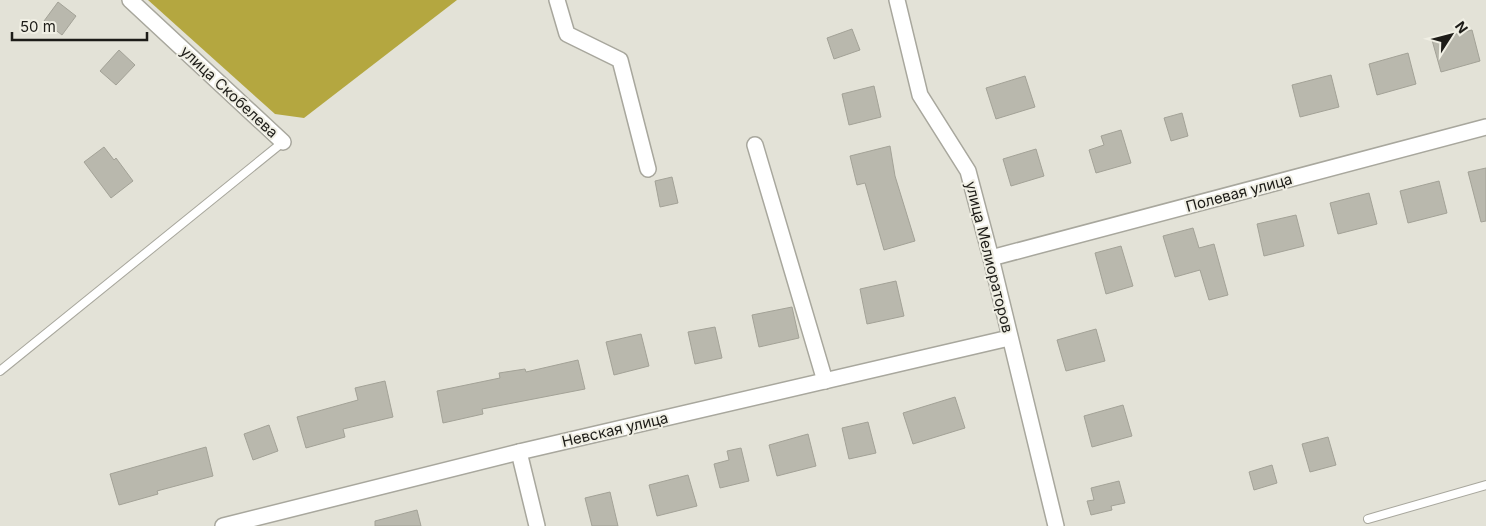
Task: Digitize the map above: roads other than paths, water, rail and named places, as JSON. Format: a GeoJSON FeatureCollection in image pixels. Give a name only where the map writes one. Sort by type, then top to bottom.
{"type":"FeatureCollection","features":[{"type":"Feature","properties":{"kind":"street","name":"улица Скобелева"},"geometry":{"type":"LineString","coordinates":[[130,0],[284,142]]}},
{"type":"Feature","properties":{"kind":"street"},"geometry":{"type":"LineString","coordinates":[[557,0],[568,34],[620,60],[648,169]]}},
{"type":"Feature","properties":{"kind":"street","name":"улица Мелиораторов"},"geometry":{"type":"LineString","coordinates":[[897,0],[920,95],[968,171],[992,258],[1009,338],[1056,526]]}},
{"type":"Feature","properties":{"kind":"street","name":"Полевая улица"},"geometry":{"type":"LineString","coordinates":[[992,258],[1486,127]]}},
{"type":"Feature","properties":{"kind":"street"},"geometry":{"type":"LineString","coordinates":[[755,145],[825,381]]}},
{"type":"Feature","properties":{"kind":"street","name":"Невская улица"},"geometry":{"type":"LineString","coordinates":[[222,526],[519,452],[1009,338]]}},
{"type":"Feature","properties":{"kind":"street"},"geometry":{"type":"LineString","coordinates":[[519,452],[537,526]]}},
{"type":"Feature","properties":{"kind":"lane"},"geometry":{"type":"LineString","coordinates":[[0,371],[284,142]]}},
{"type":"Feature","properties":{"kind":"lane"},"geometry":{"type":"LineString","coordinates":[[1368,519],[1486,485]]}}]}
